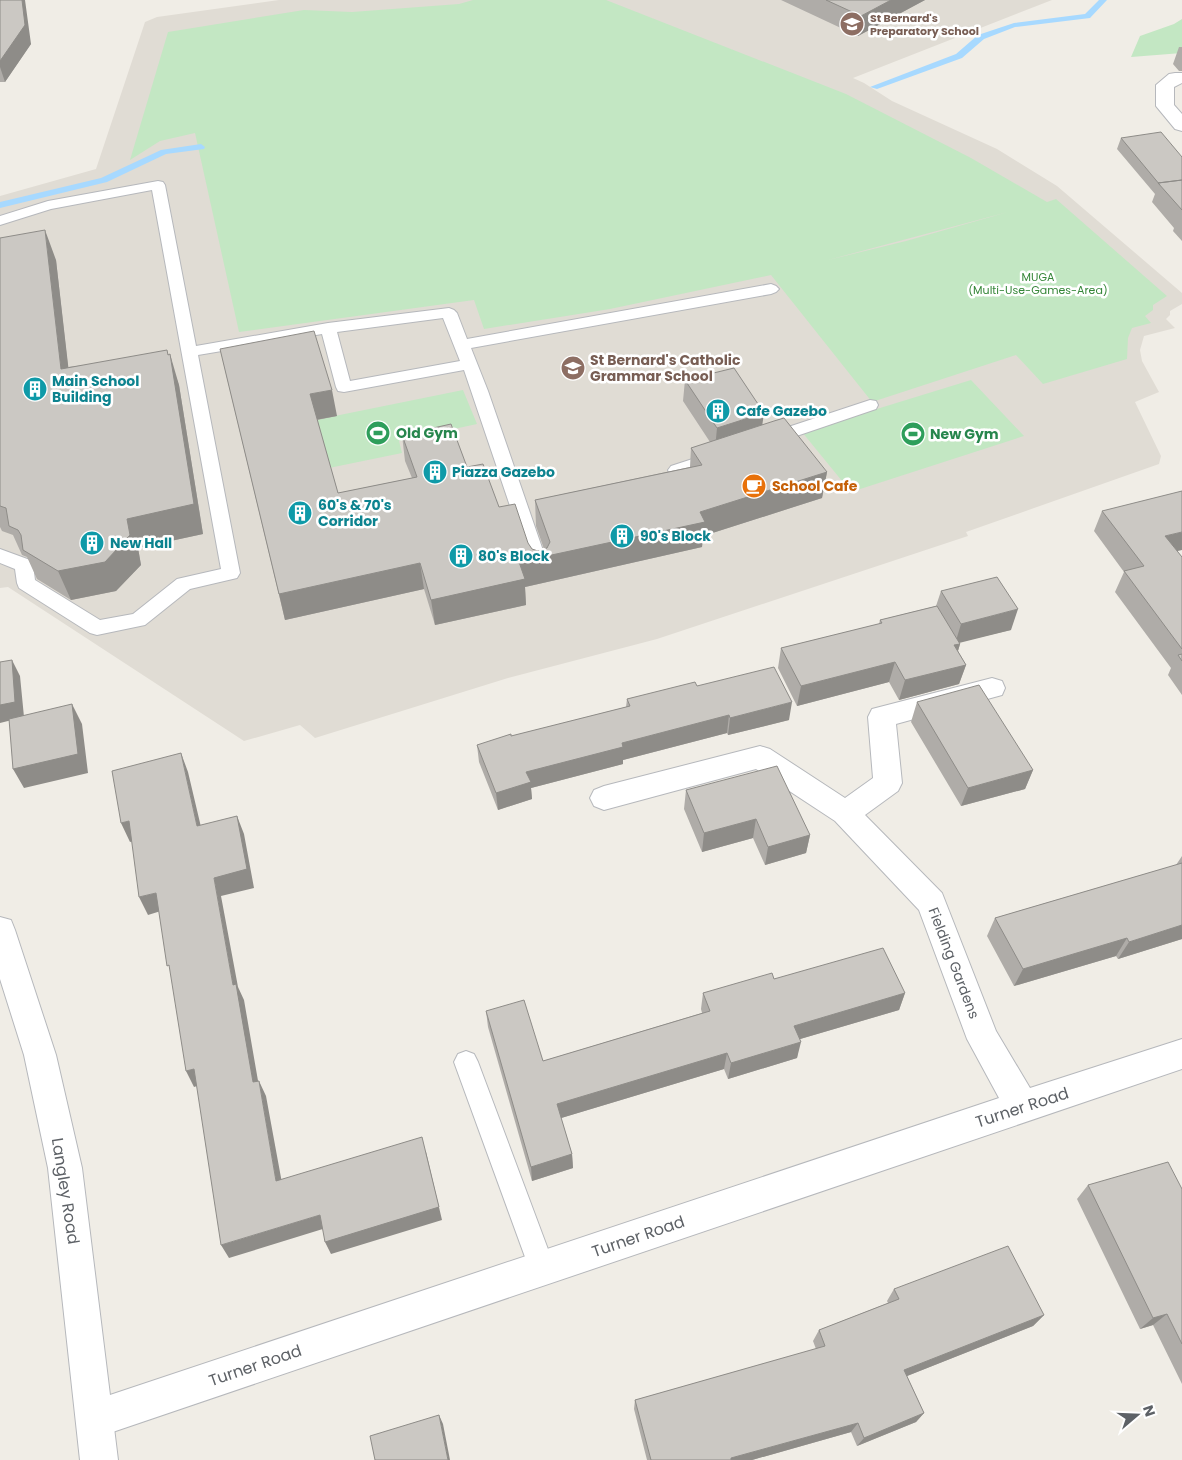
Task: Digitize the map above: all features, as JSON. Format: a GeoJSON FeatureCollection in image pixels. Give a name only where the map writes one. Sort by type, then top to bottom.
{"type":"FeatureCollection","features":[{"type":"Feature","properties":{"kind":"street"},"geometry":{"type":"LineString","coordinates":[[1182,78],[1175,78],[1165,84],[1165,106],[1182,125]]}},
{"type":"Feature","properties":{"kind":"street"},"geometry":{"type":"LineString","coordinates":[[845,813],[888,783],[882,717],[992,688]]}},
{"type":"Feature","properties":{"kind":"street","name":"Fielding Gardens"},"geometry":{"type":"LineString","coordinates":[[604,798],[760,757],[845,813],[931,902],[983,1039],[1022,1106]]}},
{"type":"Feature","properties":{"kind":"street","name":"Langley Road"},"geometry":{"type":"LineString","coordinates":[[0,930],[40,1055],[65,1168],[99,1460]]}},
{"type":"Feature","properties":{"kind":"street","name":"Turner Road"},"geometry":{"type":"LineString","coordinates":[[95,1419],[1022,1106],[1182,1054]]}},
{"type":"Feature","properties":{"kind":"lane"},"geometry":{"type":"LineString","coordinates":[[0,221],[48,205],[158,186],[232,573],[184,584],[138,620],[97,628],[26,583],[24,564],[0,556]]}},
{"type":"Feature","properties":{"kind":"lane"},"geometry":{"type":"LineString","coordinates":[[462,345],[771,289]]}},
{"type":"Feature","properties":{"kind":"lane"},"geometry":{"type":"LineString","coordinates":[[189,352],[328,328],[449,313],[470,364],[540,568]]}},
{"type":"Feature","properties":{"kind":"lane"},"geometry":{"type":"LineString","coordinates":[[328,328],[344,387],[470,364]]}},
{"type":"Feature","properties":{"kind":"lane"},"geometry":{"type":"LineString","coordinates":[[751,446],[870,405]]}},
{"type":"Feature","properties":{"kind":"lane"},"geometry":{"type":"LineString","coordinates":[[652,486],[680,479],[677,470],[732,452]]}},
{"type":"Feature","properties":{"kind":"lane"},"geometry":{"type":"LineString","coordinates":[[522,516],[540,511]]}},
{"type":"Feature","properties":{"kind":"lane"},"geometry":{"type":"LineString","coordinates":[[466,1062],[542,1268]]}},
{"type":"Feature","properties":{"kind":"shaded area","name":"St Bernard's Catholic Grammar School"},"geometry":{"type":"Polygon","coordinates":[[[279,0],[1052,0],[853,78],[892,101],[997,149],[1057,186],[1182,293],[1182,304],[1170,311],[1170,315],[1166,319],[1175,328],[1144,336],[1140,350],[1142,361],[1159,392],[1135,402],[1161,456],[1159,464],[966,532],[968,536],[657,639],[508,678],[315,738],[300,725],[244,741],[8,587],[0,588],[0,196],[96,169],[145,22],[157,17],[279,0]]]}},
{"type":"Feature","properties":{"kind":"green space","name":"MUGA (Multi-Use-Games-Area)"},"geometry":{"type":"Polygon","coordinates":[[[473,0],[606,0],[846,94],[971,158],[1047,202],[1056,199],[1167,296],[1153,305],[1153,310],[1145,316],[1151,323],[1132,328],[1128,338],[1127,359],[1043,384],[1016,355],[872,402],[771,275],[610,309],[484,329],[474,300],[239,332],[195,133],[160,141],[130,160],[168,32],[304,10],[352,12],[459,4],[473,0]],[[1008,212],[828,260],[906,241],[1008,212]]]}},
{"type":"Feature","properties":{"kind":"green space"},"geometry":{"type":"Polygon","coordinates":[[[1182,19],[1182,53],[1131,57],[1140,36],[1174,24],[1182,19]]]}},
{"type":"Feature","properties":{"kind":"green space","name":"New Gym"},"geometry":{"type":"Polygon","coordinates":[[[971,380],[1024,436],[851,492],[802,432],[971,380]]]}},
{"type":"Feature","properties":{"kind":"green space","name":"Old Gym"},"geometry":{"type":"Polygon","coordinates":[[[463,390],[477,424],[399,441],[402,453],[329,468],[315,420],[463,390]]]}},
{"type":"Feature","properties":{"kind":"building"},"geometry":{"type":"Polygon","coordinates":[[[0,0],[22,0],[25,25],[0,61],[0,0]]]}},
{"type":"Feature","properties":{"kind":"building"},"geometry":{"type":"Polygon","coordinates":[[[826,0],[891,0],[861,16],[826,0]]]}},
{"type":"Feature","properties":{"kind":"building"},"geometry":{"type":"Polygon","coordinates":[[[1161,132],[1182,157],[1182,180],[1158,183],[1121,138],[1161,132]]]}},
{"type":"Feature","properties":{"kind":"building"},"geometry":{"type":"Polygon","coordinates":[[[1182,180],[1182,210],[1158,183],[1182,180]]]}},
{"type":"Feature","properties":{"kind":"building","name":"Main School Building"},"geometry":{"type":"Polygon","coordinates":[[[45,230],[61,369],[167,350],[168,355],[170,354],[194,504],[127,519],[130,535],[105,562],[58,571],[23,550],[21,535],[18,530],[9,526],[6,508],[0,506],[0,238],[45,230]]]}},
{"type":"Feature","properties":{"kind":"building"},"geometry":{"type":"Polygon","coordinates":[[[314,331],[332,390],[310,394],[338,493],[417,477],[402,435],[451,424],[467,467],[483,464],[499,507],[515,504],[528,543],[532,549],[538,551],[547,548],[550,542],[535,500],[702,465],[691,448],[784,418],[827,472],[700,512],[705,522],[519,562],[525,579],[431,600],[420,563],[279,594],[220,349],[314,331]]]}},
{"type":"Feature","properties":{"kind":"building"},"geometry":{"type":"Polygon","coordinates":[[[734,368],[764,413],[717,428],[685,380],[734,368]]]}},
{"type":"Feature","properties":{"kind":"building"},"geometry":{"type":"Polygon","coordinates":[[[1182,491],[1182,532],[1165,536],[1182,557],[1182,649],[1124,571],[1144,566],[1102,511],[1182,491]]]}},
{"type":"Feature","properties":{"kind":"building"},"geometry":{"type":"Polygon","coordinates":[[[997,577],[1018,609],[961,624],[941,591],[997,577]]]}},
{"type":"Feature","properties":{"kind":"building"},"geometry":{"type":"Polygon","coordinates":[[[937,606],[960,644],[954,645],[966,665],[905,680],[895,662],[801,686],[781,648],[882,623],[880,620],[937,606]]]}},
{"type":"Feature","properties":{"kind":"building"},"geometry":{"type":"Polygon","coordinates":[[[12,660],[15,702],[0,705],[0,662],[12,660]]]}},
{"type":"Feature","properties":{"kind":"building"},"geometry":{"type":"Polygon","coordinates":[[[774,667],[792,702],[730,718],[729,715],[622,743],[623,747],[526,772],[531,782],[496,793],[477,745],[511,734],[511,736],[630,706],[627,699],[695,682],[697,686],[774,667]]]}},
{"type":"Feature","properties":{"kind":"building"},"geometry":{"type":"Polygon","coordinates":[[[979,685],[1033,770],[968,788],[917,702],[979,685]]]}},
{"type":"Feature","properties":{"kind":"building"},"geometry":{"type":"Polygon","coordinates":[[[72,704],[78,754],[13,769],[9,719],[72,704]]]}},
{"type":"Feature","properties":{"kind":"building"},"geometry":{"type":"Polygon","coordinates":[[[181,753],[197,826],[237,816],[247,869],[214,878],[233,985],[236,984],[253,1082],[259,1081],[276,1181],[422,1137],[439,1207],[325,1242],[320,1215],[221,1245],[194,1069],[186,1071],[156,893],[139,897],[129,821],[121,823],[112,771],[181,753]]]}},
{"type":"Feature","properties":{"kind":"building"},"geometry":{"type":"Polygon","coordinates":[[[777,766],[810,835],[768,847],[756,819],[704,833],[686,790],[777,766]]]}},
{"type":"Feature","properties":{"kind":"building"},"geometry":{"type":"Polygon","coordinates":[[[1182,863],[1182,925],[1129,942],[1127,938],[1023,969],[995,918],[1182,863]]]}},
{"type":"Feature","properties":{"kind":"building"},"geometry":{"type":"Polygon","coordinates":[[[883,948],[905,993],[794,1026],[801,1042],[731,1063],[727,1053],[557,1104],[572,1154],[531,1167],[486,1011],[524,1000],[543,1061],[710,1011],[703,993],[772,973],[774,979],[883,948]]]}},
{"type":"Feature","properties":{"kind":"building"},"geometry":{"type":"Polygon","coordinates":[[[1168,1162],[1182,1189],[1182,1344],[1167,1314],[1153,1318],[1088,1185],[1168,1162]]]}},
{"type":"Feature","properties":{"kind":"building"},"geometry":{"type":"Polygon","coordinates":[[[1008,1246],[1044,1315],[904,1370],[924,1413],[864,1438],[858,1423],[731,1458],[731,1460],[651,1460],[635,1400],[825,1346],[819,1330],[899,1299],[894,1289],[1008,1246]]]}},
{"type":"Feature","properties":{"kind":"building"},"geometry":{"type":"Polygon","coordinates":[[[439,1415],[448,1460],[375,1460],[370,1436],[439,1415]]]}},
{"type":"Feature","properties":{"kind":"waterway"},"geometry":{"type":"LineString","coordinates":[[874,87],[959,56],[981,37],[1014,25],[1087,16],[1103,0]]}},
{"type":"Feature","properties":{"kind":"waterway"},"geometry":{"type":"LineString","coordinates":[[0,205],[104,180],[164,152],[201,147]]}},
{"type":"Feature","properties":{"kind":"place","name":"St Bernard's Preparatory School"},"geometry":{"type":"Point","coordinates":[852,24]}},
{"type":"Feature","properties":{"kind":"place","name":"St Bernard's Catholic Grammar School"},"geometry":{"type":"Point","coordinates":[573,368]}},
{"type":"Feature","properties":{"kind":"place","name":"Main School Building"},"geometry":{"type":"Point","coordinates":[35,389]}},
{"type":"Feature","properties":{"kind":"place","name":"Cafe Gazebo"},"geometry":{"type":"Point","coordinates":[718,411]}},
{"type":"Feature","properties":{"kind":"place","name":"Old Gym"},"geometry":{"type":"Point","coordinates":[378,433]}},
{"type":"Feature","properties":{"kind":"place","name":"New Gym"},"geometry":{"type":"Point","coordinates":[913,434]}},
{"type":"Feature","properties":{"kind":"place","name":"Piazza Gazebo"},"geometry":{"type":"Point","coordinates":[435,472]}},
{"type":"Feature","properties":{"kind":"place","name":"School Cafe"},"geometry":{"type":"Point","coordinates":[754,486]}},
{"type":"Feature","properties":{"kind":"place","name":"60's & 70's Corridor"},"geometry":{"type":"Point","coordinates":[300,513]}},
{"type":"Feature","properties":{"kind":"place","name":"90's Block"},"geometry":{"type":"Point","coordinates":[622,536]}},
{"type":"Feature","properties":{"kind":"place","name":"New Hall"},"geometry":{"type":"Point","coordinates":[92,543]}},
{"type":"Feature","properties":{"kind":"place","name":"80's Block"},"geometry":{"type":"Point","coordinates":[461,556]}}]}
